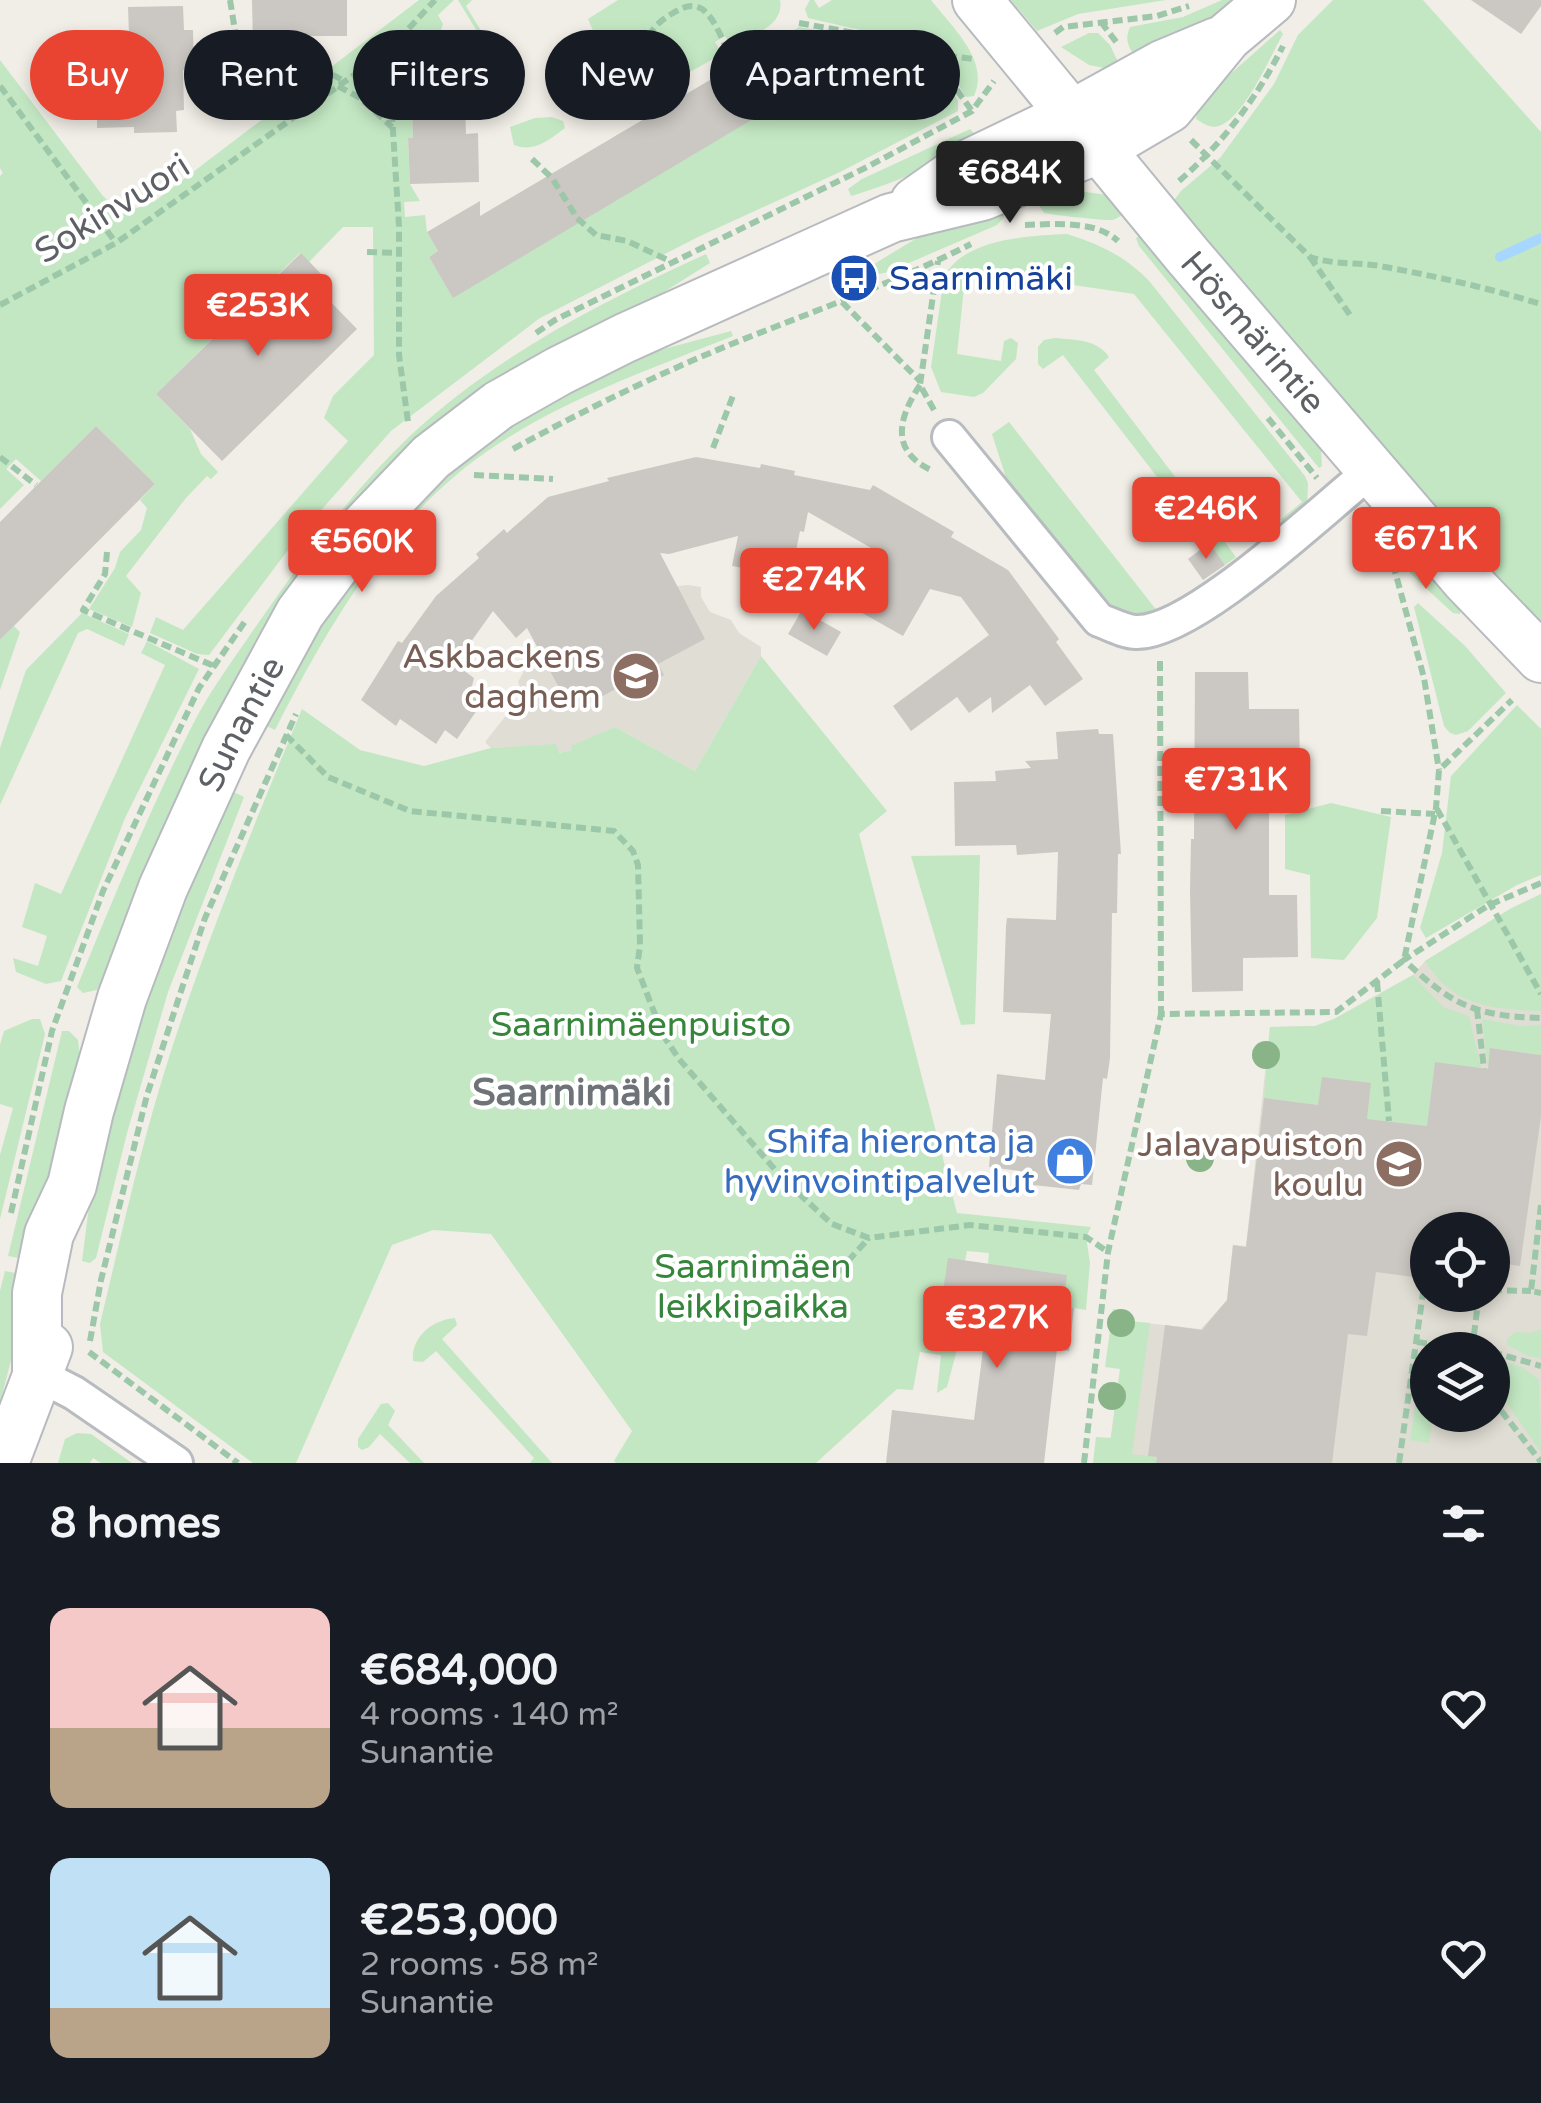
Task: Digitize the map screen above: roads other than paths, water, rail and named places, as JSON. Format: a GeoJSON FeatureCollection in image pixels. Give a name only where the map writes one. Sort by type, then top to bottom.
{"type":"FeatureCollection","features":[{"type":"Feature","properties":{"kind":"street","name":"Hösmärintie"},"geometry":{"type":"LineString","coordinates":[[978,0],[1004,58],[1087,131],[1466,580],[1541,658]]}},
{"type":"Feature","properties":{"kind":"street","name":"Sunantie"},"geometry":{"type":"LineString","coordinates":[[55,1383],[39,1281],[48,1234],[72,1184],[122,998],[163,888],[226,748],[300,613],[364,526],[431,457],[499,405],[624,338],[891,218],[982,196],[1087,131],[1169,108],[1214,20],[1278,21]]}},
{"type":"Feature","properties":{"kind":"street"},"geometry":{"type":"LineString","coordinates":[[950,437],[1099,620],[1136,632],[1160,627],[1196,610],[1269,558],[1372,470]]}},
{"type":"Feature","properties":{"kind":"street","name":"Sunantie"},"geometry":{"type":"LineString","coordinates":[[4,1463],[55,1383],[69,1299],[87,1277],[72,1184]]}},
{"type":"Feature","properties":{"kind":"street"},"geometry":{"type":"LineString","coordinates":[[55,1383],[176,1463]]}},
{"type":"Feature","properties":{"kind":"waterway"},"geometry":{"type":"LineString","coordinates":[[1500,257],[1541,238]]}},
{"type":"Feature","properties":{"kind":"place","name":"Saarnimäki"},"geometry":{"type":"Point","coordinates":[854,278]}},
{"type":"Feature","properties":{"kind":"place","name":"Askbackens daghem"},"geometry":{"type":"Point","coordinates":[636,676]}},
{"type":"Feature","properties":{"kind":"place","name":"Shifa hieronta ja hyvinvointipalvelut"},"geometry":{"type":"Point","coordinates":[1070,1161]}},
{"type":"Feature","properties":{"kind":"place","name":"Jalavapuiston koulu"},"geometry":{"type":"Point","coordinates":[1399,1164]}},
{"type":"Feature","properties":{"kind":"district","name":"Saarnimäki"},"geometry":{"type":"Point","coordinates":[572,1092]}},
{"type":"Feature","properties":{"kind":"park label","name":"Saarnimäenpuisto"},"geometry":{"type":"Point","coordinates":[641,1024]}},
{"type":"Feature","properties":{"kind":"park label","name":"Saarnimäen leikkipaikka"},"geometry":{"type":"Point","coordinates":[753,1286]}}]}
